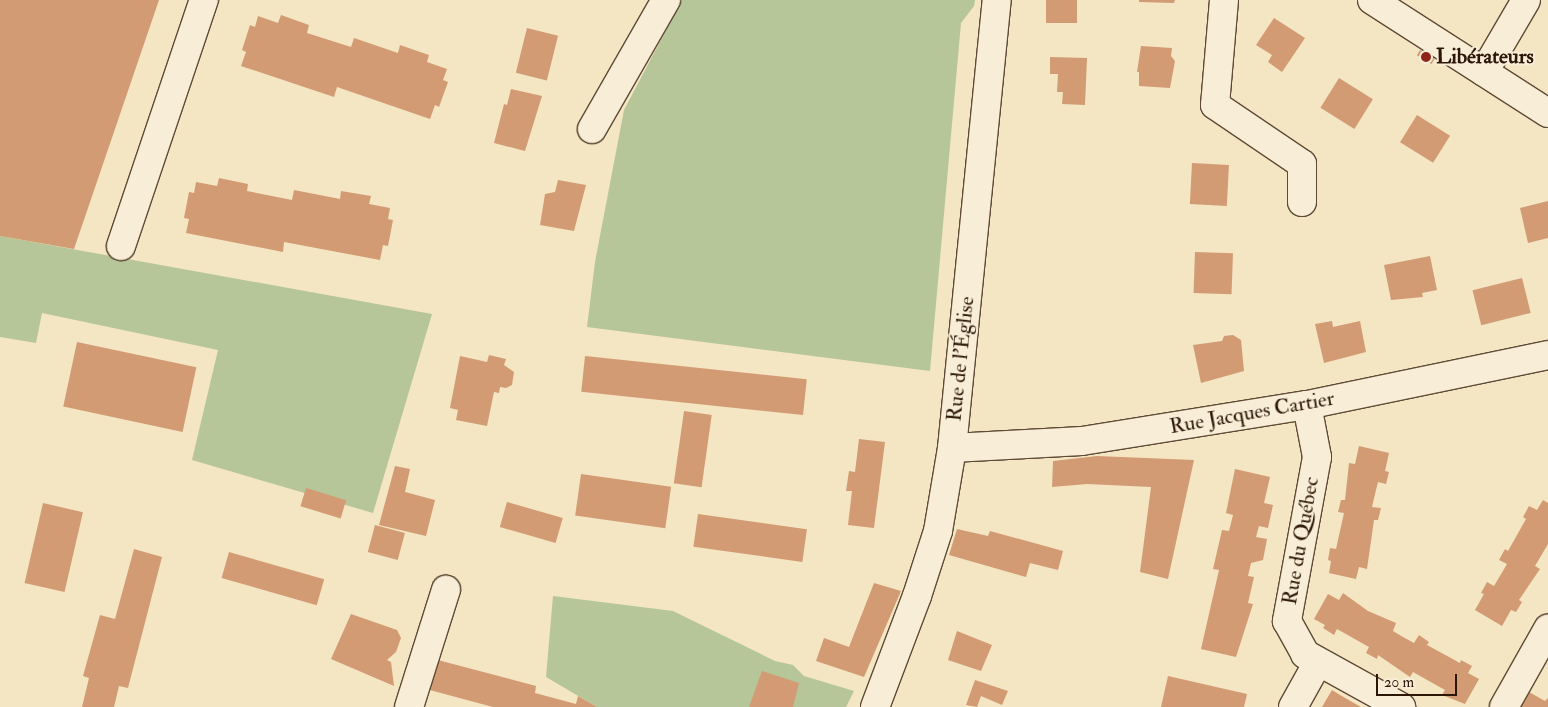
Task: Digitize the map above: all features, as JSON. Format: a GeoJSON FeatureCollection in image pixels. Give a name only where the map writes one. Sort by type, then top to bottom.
{"type":"FeatureCollection","features":[{"type":"Feature","properties":{"kind":"street"},"geometry":{"type":"LineString","coordinates":[[121,246],[204,0]]}},
{"type":"Feature","properties":{"kind":"street"},"geometry":{"type":"LineString","coordinates":[[592,129],[666,0]]}},
{"type":"Feature","properties":{"kind":"street","name":"Rue de l'Église"},"geometry":{"type":"LineString","coordinates":[[875,707],[917,596],[938,531],[952,448],[996,0]]}},
{"type":"Feature","properties":{"kind":"street"},"geometry":{"type":"LineString","coordinates":[[1224,0],[1216,105],[1302,164],[1302,202]]}},
{"type":"Feature","properties":{"kind":"street"},"geometry":{"type":"LineString","coordinates":[[1372,0],[1548,113]]}},
{"type":"Feature","properties":{"kind":"street"},"geometry":{"type":"LineString","coordinates":[[1484,72],[1526,0]]}},
{"type":"Feature","properties":{"kind":"street","name":"Rue Jacques Cartier"},"geometry":{"type":"LineString","coordinates":[[952,448],[1082,442],[1307,405],[1548,355]]}},
{"type":"Feature","properties":{"kind":"street","name":"Rue du Québec"},"geometry":{"type":"LineString","coordinates":[[1307,405],[1317,457],[1287,621],[1305,654],[1401,707]]}},
{"type":"Feature","properties":{"kind":"street"},"geometry":{"type":"LineString","coordinates":[[409,707],[446,590]]}},
{"type":"Feature","properties":{"kind":"street"},"geometry":{"type":"LineString","coordinates":[[1504,707],[1548,629]]}},
{"type":"Feature","properties":{"kind":"street"},"geometry":{"type":"LineString","coordinates":[[1293,707],[1318,662]]}},
{"type":"Feature","properties":{"kind":"green space"},"geometry":{"type":"Polygon","coordinates":[[[682,0],[975,0],[974,6],[961,23],[930,371],[587,327],[595,262],[624,110],[682,0]]]}},
{"type":"Feature","properties":{"kind":"green space"},"geometry":{"type":"Polygon","coordinates":[[[0,236],[432,314],[373,513],[192,460],[218,350],[42,313],[36,343],[0,337],[0,236]]]}},
{"type":"Feature","properties":{"kind":"green space"},"geometry":{"type":"Polygon","coordinates":[[[553,596],[673,611],[775,661],[793,665],[804,676],[854,691],[846,707],[597,707],[546,677],[553,596]]]}},
{"type":"Feature","properties":{"kind":"building"},"geometry":{"type":"Polygon","coordinates":[[[0,0],[159,0],[74,249],[0,236],[0,0]]]}},
{"type":"Feature","properties":{"kind":"building"},"geometry":{"type":"Polygon","coordinates":[[[1046,0],[1077,0],[1077,23],[1046,23],[1046,0]]]}},
{"type":"Feature","properties":{"kind":"building"},"geometry":{"type":"Polygon","coordinates":[[[1139,0],[1175,0],[1174,3],[1139,2],[1139,0]]]}},
{"type":"Feature","properties":{"kind":"building"},"geometry":{"type":"Polygon","coordinates":[[[281,15],[309,25],[307,33],[351,47],[354,38],[398,53],[400,45],[429,55],[427,62],[447,69],[443,80],[448,82],[439,107],[435,105],[430,119],[337,87],[334,97],[241,66],[246,52],[242,50],[250,25],[255,27],[258,16],[278,23],[281,15]]]}},
{"type":"Feature","properties":{"kind":"building"},"geometry":{"type":"Polygon","coordinates":[[[1274,18],[1305,38],[1282,72],[1268,62],[1272,55],[1256,45],[1274,18]]]}},
{"type":"Feature","properties":{"kind":"building"},"geometry":{"type":"Polygon","coordinates":[[[527,28],[558,36],[547,80],[516,73],[527,28]]]}},
{"type":"Feature","properties":{"kind":"building"},"geometry":{"type":"Polygon","coordinates":[[[1141,46],[1172,48],[1171,56],[1175,61],[1170,88],[1139,86],[1139,72],[1137,72],[1141,46]]]}},
{"type":"Feature","properties":{"kind":"building","name":"Libérateurs"},"geometry":{"type":"Polygon","coordinates":[[[1420,50],[1435,59],[1431,64],[1417,55],[1420,50]]]}},
{"type":"Feature","properties":{"kind":"building"},"geometry":{"type":"Polygon","coordinates":[[[1050,57],[1087,58],[1085,105],[1062,104],[1063,92],[1057,92],[1058,74],[1050,74],[1050,57]]]}},
{"type":"Feature","properties":{"kind":"building"},"geometry":{"type":"Polygon","coordinates":[[[1339,78],[1373,99],[1354,129],[1320,108],[1339,78]]]}},
{"type":"Feature","properties":{"kind":"building"},"geometry":{"type":"Polygon","coordinates":[[[511,89],[542,96],[525,151],[494,143],[504,104],[507,105],[511,89]]]}},
{"type":"Feature","properties":{"kind":"building"},"geometry":{"type":"Polygon","coordinates":[[[1417,115],[1450,136],[1433,163],[1400,142],[1417,115]]]}},
{"type":"Feature","properties":{"kind":"building"},"geometry":{"type":"Polygon","coordinates":[[[1192,163],[1229,165],[1227,206],[1190,204],[1192,163]]]}},
{"type":"Feature","properties":{"kind":"building"},"geometry":{"type":"Polygon","coordinates":[[[219,178],[248,184],[247,191],[292,200],[294,190],[340,199],[341,191],[371,196],[369,204],[390,208],[388,219],[393,220],[388,246],[383,245],[380,260],[284,242],[283,252],[186,233],[189,219],[184,218],[189,192],[194,193],[196,182],[217,186],[219,178]]]}},
{"type":"Feature","properties":{"kind":"building"},"geometry":{"type":"Polygon","coordinates":[[[558,180],[586,185],[574,231],[540,225],[545,194],[555,192],[558,180]]]}},
{"type":"Feature","properties":{"kind":"building"},"geometry":{"type":"Polygon","coordinates":[[[1548,201],[1548,238],[1528,243],[1520,208],[1548,201]]]}},
{"type":"Feature","properties":{"kind":"building"},"geometry":{"type":"Polygon","coordinates":[[[1195,252],[1233,253],[1232,294],[1194,293],[1195,252]]]}},
{"type":"Feature","properties":{"kind":"building"},"geometry":{"type":"Polygon","coordinates":[[[1430,256],[1437,290],[1422,293],[1423,297],[1391,300],[1384,265],[1430,256]]]}},
{"type":"Feature","properties":{"kind":"building"},"geometry":{"type":"Polygon","coordinates":[[[1522,278],[1531,313],[1481,325],[1473,290],[1522,278]]]}},
{"type":"Feature","properties":{"kind":"building"},"geometry":{"type":"Polygon","coordinates":[[[1332,321],[1333,327],[1360,321],[1366,352],[1324,363],[1315,324],[1332,321]]]}},
{"type":"Feature","properties":{"kind":"building"},"geometry":{"type":"Polygon","coordinates":[[[1233,335],[1241,340],[1244,371],[1201,383],[1193,345],[1222,341],[1224,336],[1233,335]]]}},
{"type":"Feature","properties":{"kind":"building"},"geometry":{"type":"Polygon","coordinates":[[[77,342],[196,367],[183,432],[63,407],[77,342]]]}},
{"type":"Feature","properties":{"kind":"building"},"geometry":{"type":"Polygon","coordinates":[[[489,355],[506,359],[504,365],[514,372],[512,385],[506,388],[500,387],[499,393],[494,392],[487,426],[456,420],[458,410],[450,408],[460,356],[487,362],[489,355]]]}},
{"type":"Feature","properties":{"kind":"building"},"geometry":{"type":"Polygon","coordinates":[[[585,356],[807,379],[803,415],[581,392],[585,356]]]}},
{"type":"Feature","properties":{"kind":"building"},"geometry":{"type":"Polygon","coordinates":[[[684,411],[712,415],[702,487],[674,483],[684,411]]]}},
{"type":"Feature","properties":{"kind":"building"},"geometry":{"type":"Polygon","coordinates":[[[859,439],[885,442],[874,528],[848,525],[852,491],[846,491],[849,471],[855,472],[859,439]]]}},
{"type":"Feature","properties":{"kind":"building"},"geometry":{"type":"Polygon","coordinates":[[[1359,446],[1389,453],[1385,471],[1389,472],[1386,484],[1378,482],[1372,507],[1381,508],[1378,520],[1374,520],[1367,569],[1359,567],[1356,579],[1329,573],[1331,561],[1328,560],[1330,548],[1336,549],[1344,513],[1338,512],[1341,500],[1345,500],[1349,463],[1355,464],[1359,446]]]}},
{"type":"Feature","properties":{"kind":"building"},"geometry":{"type":"Polygon","coordinates":[[[1097,456],[1194,460],[1168,579],[1140,572],[1151,487],[1087,484],[1052,487],[1053,461],[1097,456]]]}},
{"type":"Feature","properties":{"kind":"building"},"geometry":{"type":"Polygon","coordinates":[[[395,466],[410,469],[405,492],[435,500],[426,536],[379,525],[395,466]]]}},
{"type":"Feature","properties":{"kind":"building"},"geometry":{"type":"Polygon","coordinates":[[[1235,469],[1270,477],[1264,503],[1273,505],[1268,528],[1259,526],[1256,537],[1267,539],[1263,560],[1251,563],[1248,576],[1254,577],[1248,603],[1253,604],[1236,657],[1201,649],[1219,570],[1213,569],[1222,530],[1229,531],[1233,515],[1226,513],[1235,469]]]}},
{"type":"Feature","properties":{"kind":"building"},"geometry":{"type":"Polygon","coordinates":[[[581,474],[671,487],[665,528],[575,516],[581,474]]]}},
{"type":"Feature","properties":{"kind":"building"},"geometry":{"type":"Polygon","coordinates":[[[306,488],[346,500],[341,518],[300,506],[306,488]]]}},
{"type":"Feature","properties":{"kind":"building"},"geometry":{"type":"Polygon","coordinates":[[[1543,500],[1548,503],[1548,544],[1535,566],[1540,569],[1519,600],[1522,602],[1516,612],[1511,610],[1502,626],[1475,610],[1484,594],[1481,593],[1487,582],[1494,586],[1507,564],[1499,560],[1505,549],[1508,551],[1526,519],[1523,517],[1529,506],[1537,510],[1543,500]]]}},
{"type":"Feature","properties":{"kind":"building"},"geometry":{"type":"Polygon","coordinates":[[[507,502],[563,518],[556,543],[500,527],[507,502]]]}},
{"type":"Feature","properties":{"kind":"building"},"geometry":{"type":"Polygon","coordinates":[[[43,503],[83,512],[65,592],[25,583],[43,503]]]}},
{"type":"Feature","properties":{"kind":"building"},"geometry":{"type":"Polygon","coordinates":[[[698,514],[807,529],[802,562],[693,547],[698,514]]]}},
{"type":"Feature","properties":{"kind":"building"},"geometry":{"type":"Polygon","coordinates":[[[375,525],[405,533],[398,560],[368,552],[375,525]]]}},
{"type":"Feature","properties":{"kind":"building"},"geometry":{"type":"Polygon","coordinates":[[[957,529],[988,536],[990,531],[1063,551],[1058,570],[1030,563],[1026,577],[949,555],[957,529]]]}},
{"type":"Feature","properties":{"kind":"building"},"geometry":{"type":"Polygon","coordinates":[[[134,549],[162,557],[128,688],[119,686],[114,707],[82,707],[89,678],[83,676],[100,615],[115,619],[134,549]]]}},
{"type":"Feature","properties":{"kind":"building"},"geometry":{"type":"Polygon","coordinates":[[[229,552],[324,579],[317,605],[222,578],[229,552]]]}},
{"type":"Feature","properties":{"kind":"building"},"geometry":{"type":"Polygon","coordinates":[[[874,583],[901,591],[864,677],[816,661],[824,638],[849,647],[874,583]]]}},
{"type":"Feature","properties":{"kind":"building"},"geometry":{"type":"Polygon","coordinates":[[[1343,593],[1368,611],[1396,623],[1393,631],[1403,637],[1414,643],[1419,635],[1429,642],[1427,645],[1460,663],[1461,660],[1472,666],[1468,673],[1479,679],[1465,704],[1442,695],[1445,690],[1413,672],[1410,677],[1378,655],[1377,659],[1366,653],[1369,647],[1337,629],[1334,635],[1323,628],[1325,625],[1314,619],[1328,594],[1339,600],[1343,593]]]}},
{"type":"Feature","properties":{"kind":"building"},"geometry":{"type":"Polygon","coordinates":[[[351,614],[397,630],[401,638],[396,652],[387,660],[391,662],[394,686],[331,659],[351,614]]]}},
{"type":"Feature","properties":{"kind":"building"},"geometry":{"type":"Polygon","coordinates":[[[957,631],[992,645],[981,671],[948,660],[957,631]]]}},
{"type":"Feature","properties":{"kind":"building"},"geometry":{"type":"Polygon","coordinates":[[[434,659],[536,686],[535,693],[576,704],[578,696],[597,707],[493,707],[426,689],[434,659]]]}},
{"type":"Feature","properties":{"kind":"building"},"geometry":{"type":"Polygon","coordinates":[[[762,671],[799,683],[793,707],[749,707],[762,671]]]}},
{"type":"Feature","properties":{"kind":"building"},"geometry":{"type":"Polygon","coordinates":[[[1168,676],[1247,694],[1244,707],[1161,707],[1168,676]]]}},
{"type":"Feature","properties":{"kind":"building"},"geometry":{"type":"Polygon","coordinates":[[[975,680],[1008,691],[1002,705],[981,696],[977,707],[966,705],[975,680]]]}},
{"type":"Feature","properties":{"kind":"building"},"geometry":{"type":"Polygon","coordinates":[[[1332,690],[1340,695],[1361,707],[1322,707],[1332,690]]]}},
{"type":"Feature","properties":{"kind":"building"},"geometry":{"type":"Polygon","coordinates":[[[1529,692],[1545,701],[1548,698],[1548,707],[1520,707],[1529,692]]]}},
{"type":"Feature","properties":{"kind":"place","name":"Libérateurs"},"geometry":{"type":"Point","coordinates":[1426,57]}}]}
